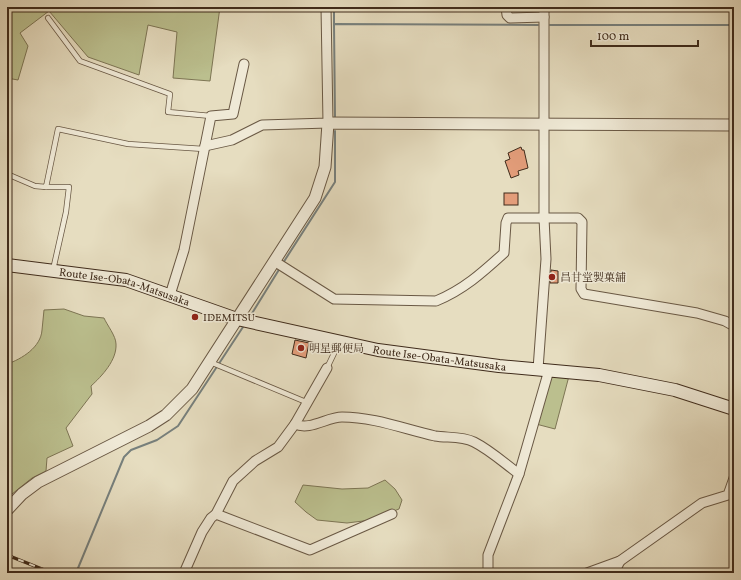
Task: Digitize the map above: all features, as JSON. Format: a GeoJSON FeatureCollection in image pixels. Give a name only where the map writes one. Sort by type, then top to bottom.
{"type":"FeatureCollection","features":[{"type":"Feature","properties":{"kind":"main road","name":"Route Ise-Obata-Matsusaka"},"geometry":{"type":"LineString","coordinates":[[7,265],[126,280],[237,319],[378,350],[499,366],[599,374],[644,382],[675,390],[734,409]]}},
{"type":"Feature","properties":{"kind":"street"},"geometry":{"type":"LineString","coordinates":[[7,510],[22,494],[38,482],[149,426],[166,415],[216,364],[237,319],[279,265],[319,188],[326,167],[328,123],[326,7]]}},
{"type":"Feature","properties":{"kind":"street"},"geometry":{"type":"LineString","coordinates":[[506,7],[507,15],[510,18],[544,17]]}},
{"type":"Feature","properties":{"kind":"street"},"geometry":{"type":"LineString","coordinates":[[488,573],[488,555],[519,474],[544,369],[546,259],[544,218],[544,7]]}},
{"type":"Feature","properties":{"kind":"street"},"geometry":{"type":"LineString","coordinates":[[170,295],[184,250],[211,116],[233,114],[244,64]]}},
{"type":"Feature","properties":{"kind":"street"},"geometry":{"type":"LineString","coordinates":[[205,148],[232,140],[262,125],[328,123],[734,125]]}},
{"type":"Feature","properties":{"kind":"street"},"geometry":{"type":"LineString","coordinates":[[279,265],[334,299],[436,301],[451,295],[472,282],[504,253],[506,223],[508,218],[578,218],[582,222],[581,289],[584,294],[697,313],[725,321],[734,326]]}},
{"type":"Feature","properties":{"kind":"street"},"geometry":{"type":"LineString","coordinates":[[184,573],[202,532],[211,518],[216,514],[233,481],[255,461],[278,447],[295,424],[306,402],[327,368]]}},
{"type":"Feature","properties":{"kind":"street"},"geometry":{"type":"LineString","coordinates":[[295,424],[307,426],[327,419],[355,417],[393,424],[436,436],[463,439],[482,447],[519,474]]}},
{"type":"Feature","properties":{"kind":"street"},"geometry":{"type":"LineString","coordinates":[[587,573],[620,561],[702,503],[728,495],[734,478]]}},
{"type":"Feature","properties":{"kind":"street"},"geometry":{"type":"LineString","coordinates":[[216,514],[310,550],[392,514]]}},
{"type":"Feature","properties":{"kind":"street"},"geometry":{"type":"LineString","coordinates":[[614,573],[620,561]]}},
{"type":"Feature","properties":{"kind":"lane"},"geometry":{"type":"LineString","coordinates":[[48,18],[80,61],[170,94],[168,112],[211,116]]}},
{"type":"Feature","properties":{"kind":"lane"},"geometry":{"type":"LineString","coordinates":[[46,187],[58,128],[128,144],[205,148]]}},
{"type":"Feature","properties":{"kind":"lane"},"geometry":{"type":"LineString","coordinates":[[7,174],[35,186],[69,187],[66,212],[53,270]]}},
{"type":"Feature","properties":{"kind":"lane"},"geometry":{"type":"LineString","coordinates":[[327,368],[339,341]]}},
{"type":"Feature","properties":{"kind":"lane"},"geometry":{"type":"LineString","coordinates":[[216,364],[306,402]]}},
{"type":"Feature","properties":{"kind":"green space"},"geometry":{"type":"Polygon","coordinates":[[[7,7],[220,7],[210,81],[173,78],[177,32],[148,25],[139,75],[88,57],[49,11],[20,33],[28,46],[18,80],[7,78],[7,7]]]}},
{"type":"Feature","properties":{"kind":"green space"},"geometry":{"type":"Polygon","coordinates":[[[64,309],[84,316],[104,318],[116,341],[116,350],[104,373],[91,386],[92,394],[66,428],[73,446],[47,458],[46,471],[32,478],[7,498],[7,364],[30,352],[38,342],[41,336],[44,310],[64,309]]]}},
{"type":"Feature","properties":{"kind":"green space"},"geometry":{"type":"Polygon","coordinates":[[[551,374],[569,376],[555,429],[536,424],[551,374]]]}},
{"type":"Feature","properties":{"kind":"green space"},"geometry":{"type":"Polygon","coordinates":[[[385,480],[395,489],[402,500],[399,509],[371,520],[347,523],[317,520],[295,502],[303,485],[342,489],[368,488],[385,480]]]}},
{"type":"Feature","properties":{"kind":"building"},"geometry":{"type":"Polygon","coordinates":[[[521,147],[522,150],[524,150],[528,168],[518,171],[519,175],[511,178],[505,161],[510,159],[508,153],[521,147]]]}},
{"type":"Feature","properties":{"kind":"building"},"geometry":{"type":"Polygon","coordinates":[[[504,193],[518,193],[518,205],[504,205],[504,193]]]}},
{"type":"Feature","properties":{"kind":"building","name":"昌甘堂製菓舗"},"geometry":{"type":"Polygon","coordinates":[[[551,270],[558,271],[558,283],[550,283],[551,270]]]}},
{"type":"Feature","properties":{"kind":"building","name":"明星郵便局"},"geometry":{"type":"Polygon","coordinates":[[[295,340],[309,343],[306,358],[292,354],[295,340]]]}},
{"type":"Feature","properties":{"kind":"waterway"},"geometry":{"type":"LineString","coordinates":[[334,7],[334,24]]}},
{"type":"Feature","properties":{"kind":"waterway"},"geometry":{"type":"LineString","coordinates":[[335,117],[334,24],[538,25]]}},
{"type":"Feature","properties":{"kind":"waterway"},"geometry":{"type":"LineString","coordinates":[[550,25],[734,25]]}},
{"type":"Feature","properties":{"kind":"waterway"},"geometry":{"type":"LineString","coordinates":[[283,263],[335,182],[335,131]]}},
{"type":"Feature","properties":{"kind":"waterway"},"geometry":{"type":"LineString","coordinates":[[251,315],[280,268]]}},
{"type":"Feature","properties":{"kind":"waterway"},"geometry":{"type":"LineString","coordinates":[[76,573],[124,457],[131,450],[157,440],[178,426],[243,327]]}},
{"type":"Feature","properties":{"kind":"railway"},"geometry":{"type":"LineString","coordinates":[[7,555],[52,573]]}},
{"type":"Feature","properties":{"kind":"place","name":"昌甘堂製菓舗"},"geometry":{"type":"Point","coordinates":[552,277]}},
{"type":"Feature","properties":{"kind":"place","name":"IDEMITSU"},"geometry":{"type":"Point","coordinates":[195,317]}},
{"type":"Feature","properties":{"kind":"place","name":"明星郵便局"},"geometry":{"type":"Point","coordinates":[301,348]}}]}
